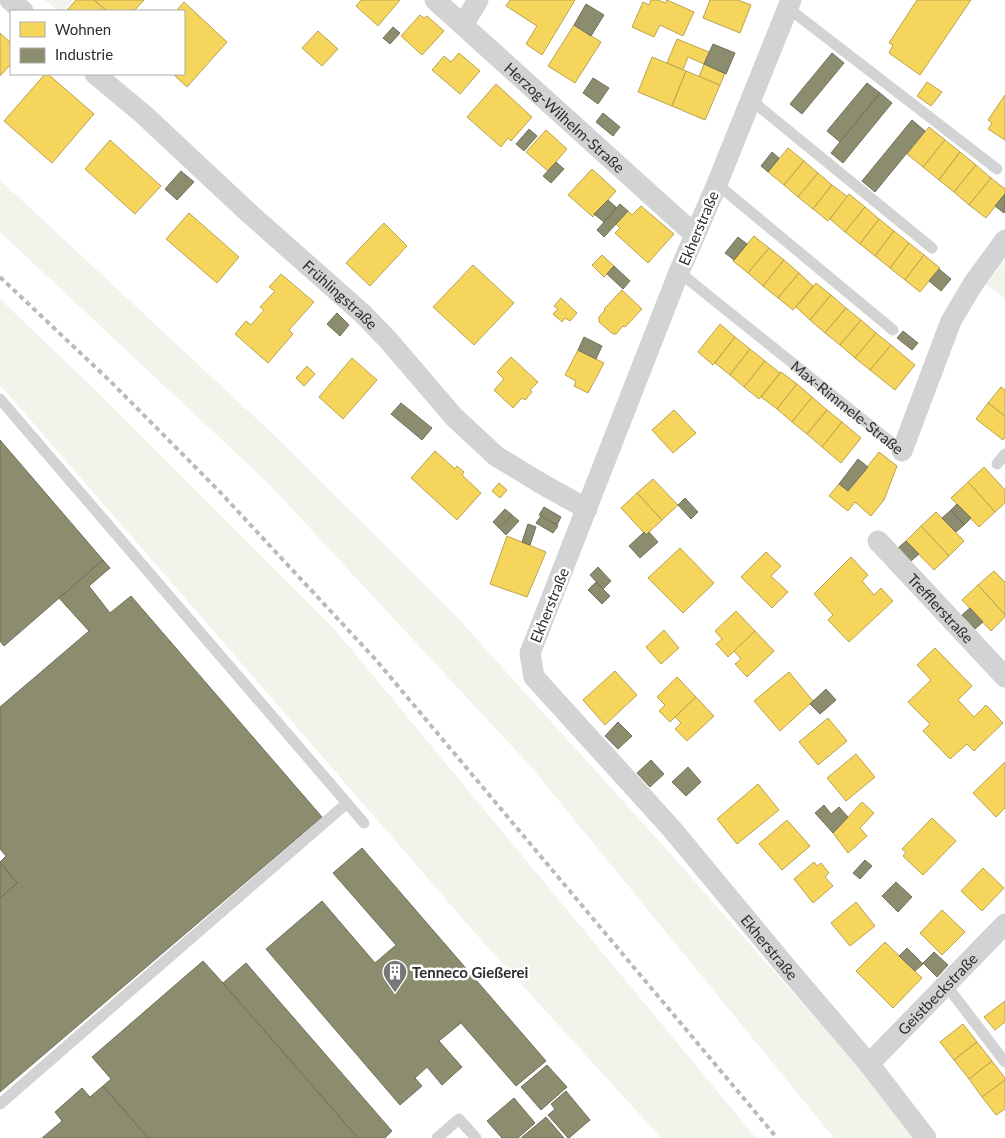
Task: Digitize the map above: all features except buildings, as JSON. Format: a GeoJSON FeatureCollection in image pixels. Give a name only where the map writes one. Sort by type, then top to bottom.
{"type":"FeatureCollection","features":[{"type":"Feature","properties":{"kind":"street"},"geometry":{"type":"LineString","coordinates":[[10,0],[22,10]]}},
{"type":"Feature","properties":{"kind":"street","name":"Herzog-Wilhelm-Straße"},"geometry":{"type":"LineString","coordinates":[[435,0],[694,234]]}},
{"type":"Feature","properties":{"kind":"street"},"geometry":{"type":"LineString","coordinates":[[463,25],[478,0]]}},
{"type":"Feature","properties":{"kind":"street","name":"Ekherstraße"},"geometry":{"type":"LineString","coordinates":[[789,4],[717,184],[694,234],[530,653],[534,677],[671,828],[869,1064],[926,1138]]}},
{"type":"Feature","properties":{"kind":"street","name":"Frühlingstraße"},"geometry":{"type":"LineString","coordinates":[[96,75],[143,114],[250,214],[363,314],[454,416],[496,456],[586,509]]}},
{"type":"Feature","properties":{"kind":"street","name":"Max-Rimmele-Straße"},"geometry":{"type":"LineString","coordinates":[[902,451],[951,321],[973,284],[1005,240]]}},
{"type":"Feature","properties":{"kind":"street","name":"Trefflerstraße"},"geometry":{"type":"LineString","coordinates":[[878,541],[1005,676]]}},
{"type":"Feature","properties":{"kind":"street","name":"Geistbeckstraße"},"geometry":{"type":"LineString","coordinates":[[869,1064],[1005,924]]}},
{"type":"Feature","properties":{"kind":"lane"},"geometry":{"type":"LineString","coordinates":[[789,4],[997,169]]}},
{"type":"Feature","properties":{"kind":"lane"},"geometry":{"type":"LineString","coordinates":[[751,100],[932,248]]}},
{"type":"Feature","properties":{"kind":"lane"},"geometry":{"type":"LineString","coordinates":[[717,184],[893,330]]}},
{"type":"Feature","properties":{"kind":"lane","name":"Max-Rimmele-Straße"},"geometry":{"type":"LineString","coordinates":[[679,272],[902,451]]}},
{"type":"Feature","properties":{"kind":"lane"},"geometry":{"type":"LineString","coordinates":[[0,399],[364,823]]}},
{"type":"Feature","properties":{"kind":"lane"},"geometry":{"type":"LineString","coordinates":[[997,464],[1005,454]]}},
{"type":"Feature","properties":{"kind":"lane"},"geometry":{"type":"LineString","coordinates":[[0,1104],[346,803]]}},
{"type":"Feature","properties":{"kind":"lane"},"geometry":{"type":"LineString","coordinates":[[946,985],[1005,1062]]}},
{"type":"Feature","properties":{"kind":"lane"},"geometry":{"type":"LineString","coordinates":[[437,1138],[459,1119],[476,1138]]}},
{"type":"Feature","properties":{"kind":"shaded area"},"geometry":{"type":"Polygon","coordinates":[[[45,0],[73,0],[64,10],[57,10],[45,0]]]}},
{"type":"Feature","properties":{"kind":"shaded area"},"geometry":{"type":"Polygon","coordinates":[[[0,180],[273,434],[455,615],[659,841],[884,1096],[916,1138],[834,1138],[532,768],[268,483],[0,232],[0,180]]]}},
{"type":"Feature","properties":{"kind":"shaded area"},"geometry":{"type":"Polygon","coordinates":[[[1005,260],[1005,299],[986,285],[1005,260]]]}},
{"type":"Feature","properties":{"kind":"shaded area"},"geometry":{"type":"Polygon","coordinates":[[[0,299],[87,382],[337,632],[756,1138],[661,1138],[483,942],[0,386],[0,299]]]}},
{"type":"Feature","properties":{"kind":"railway"},"geometry":{"type":"LineString","coordinates":[[0,277],[110,381],[219,491],[376,660],[777,1138]]}},
{"type":"Feature","properties":{"kind":"place","name":"Tenneco Gießerei"},"geometry":{"type":"Point","coordinates":[395,993]}}]}
